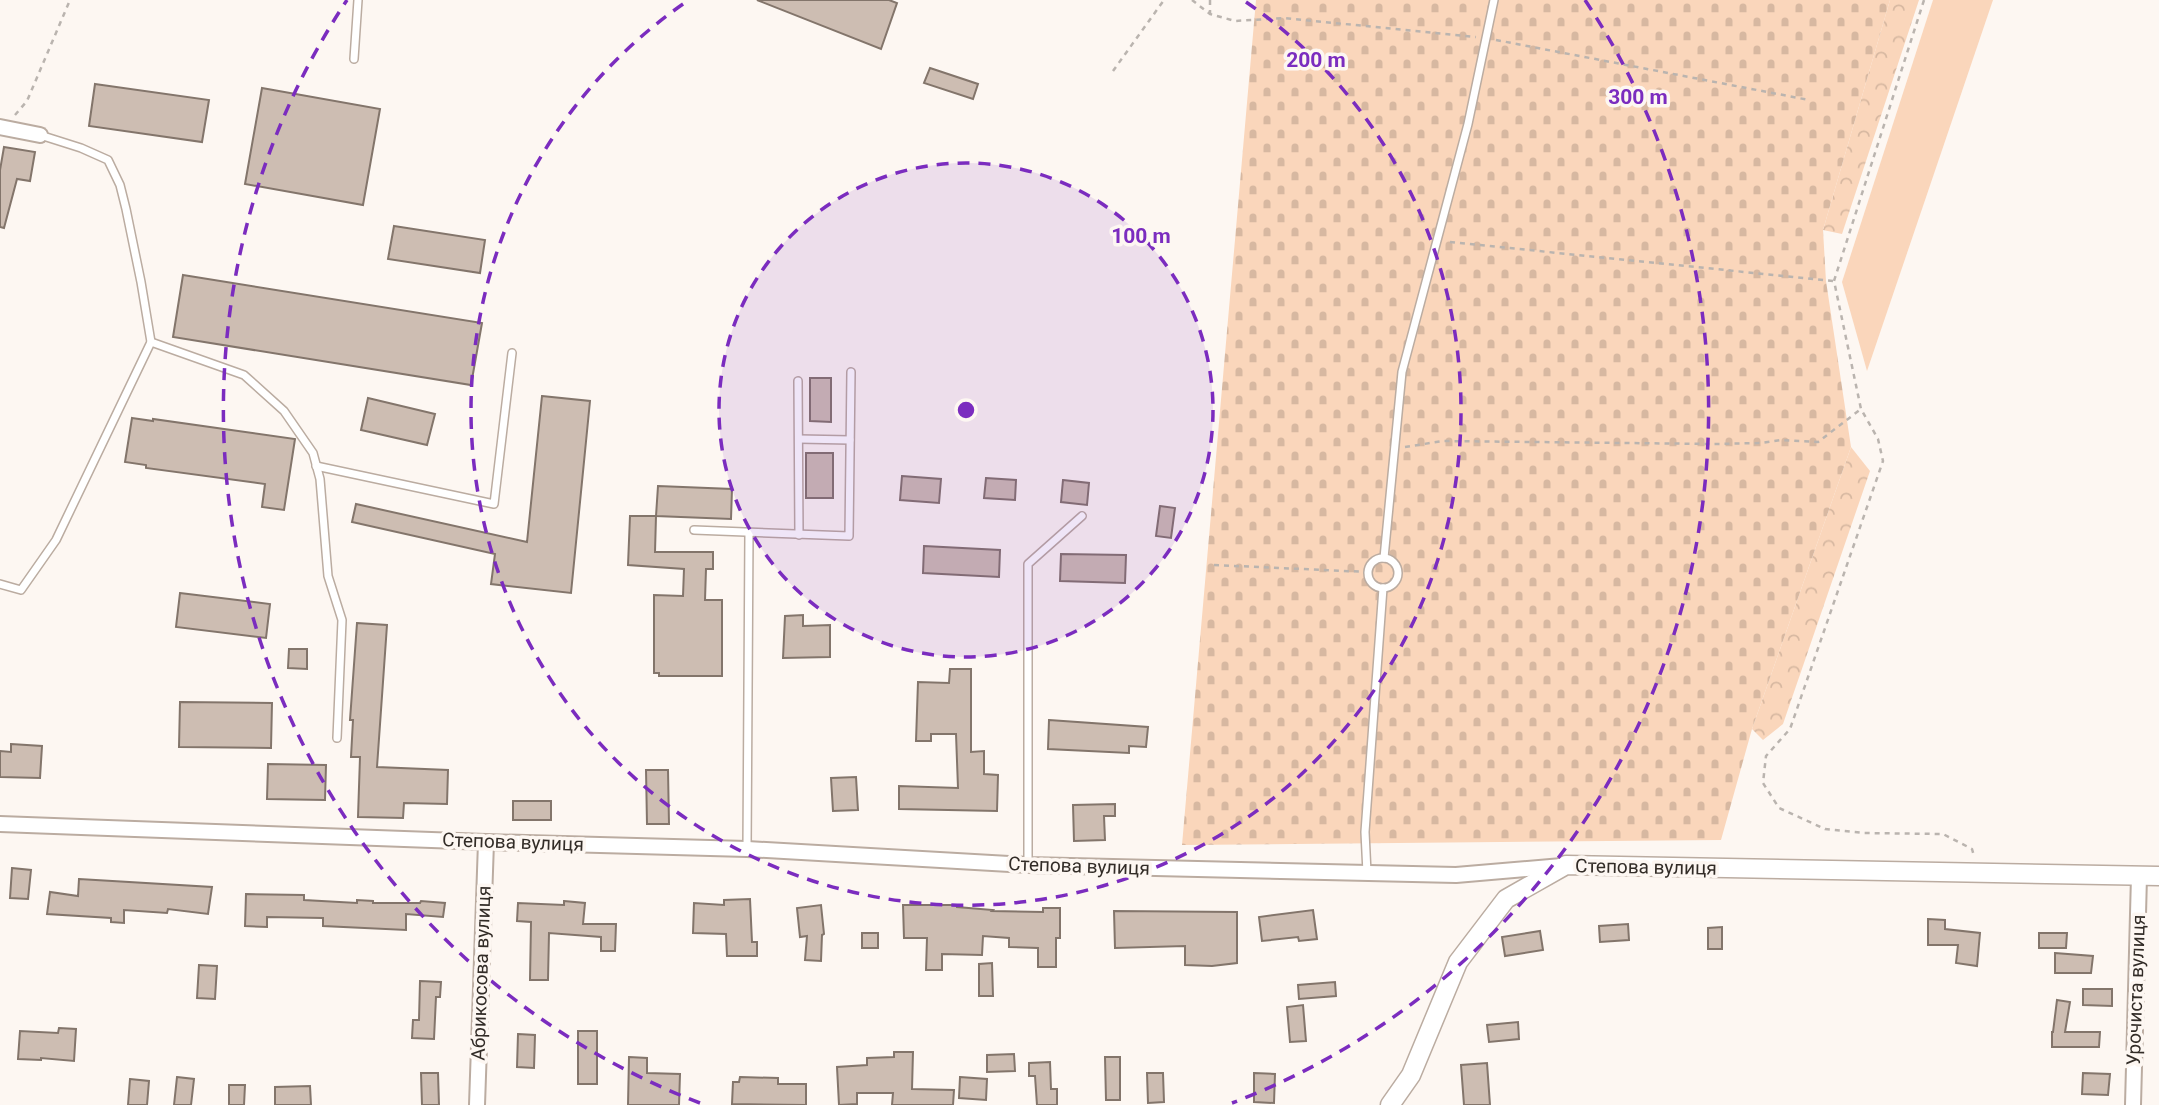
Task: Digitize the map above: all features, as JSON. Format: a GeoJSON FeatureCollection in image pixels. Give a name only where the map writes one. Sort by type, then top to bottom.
{"type":"FeatureCollection","features":[{"type":"Feature","properties":{"kind":"street"},"geometry":{"type":"LineString","coordinates":[[2,127],[40,135]]}},
{"type":"Feature","properties":{"kind":"street","name":"Степова вулиця"},"geometry":{"type":"LineString","coordinates":[[0,824],[747,849],[1028,866],[1456,875],[1566,865],[2159,876]]}},
{"type":"Feature","properties":{"kind":"street","name":"Абрикосова вулиця"},"geometry":{"type":"LineString","coordinates":[[477,1105],[486,842]]}},
{"type":"Feature","properties":{"kind":"street"},"geometry":{"type":"LineString","coordinates":[[1390,1105],[1411,1075],[1458,962],[1506,899],[1566,865]]}},
{"type":"Feature","properties":{"kind":"street","name":"Урочиста вулиця"},"geometry":{"type":"LineString","coordinates":[[2133,1105],[2139,876]]}},
{"type":"Feature","properties":{"kind":"lane"},"geometry":{"type":"LineString","coordinates":[[354,59],[358,0]]}},
{"type":"Feature","properties":{"kind":"lane"},"geometry":{"type":"LineString","coordinates":[[1384,558],[1402,372],[1468,124],[1494,0]]}},
{"type":"Feature","properties":{"kind":"lane"},"geometry":{"type":"LineString","coordinates":[[0,584],[21,590],[56,540],[151,342],[126,209],[120,185],[108,160],[40,135]]}},
{"type":"Feature","properties":{"kind":"lane"},"geometry":{"type":"LineString","coordinates":[[151,342],[244,375],[284,411],[313,453],[320,479],[328,576],[342,620],[337,737]]}},
{"type":"Feature","properties":{"kind":"lane"},"geometry":{"type":"LineString","coordinates":[[316,466],[494,504],[512,353]]}},
{"type":"Feature","properties":{"kind":"lane"},"geometry":{"type":"LineString","coordinates":[[694,530],[849,536],[851,372]]}},
{"type":"Feature","properties":{"kind":"lane"},"geometry":{"type":"LineString","coordinates":[[798,382],[799,535]]}},
{"type":"Feature","properties":{"kind":"lane"},"geometry":{"type":"LineString","coordinates":[[799,439],[850,440]]}},
{"type":"Feature","properties":{"kind":"lane"},"geometry":{"type":"LineString","coordinates":[[1028,866],[1028,564],[1082,516]]}},
{"type":"Feature","properties":{"kind":"lane"},"geometry":{"type":"LineString","coordinates":[[747,849],[749,532]]}},
{"type":"Feature","properties":{"kind":"lane"},"geometry":{"type":"LineString","coordinates":[[1384,558],[1394,562],[1399,573],[1394,584],[1383,588],[1372,584],[1368,572],[1373,561],[1384,558]]}},
{"type":"Feature","properties":{"kind":"lane"},"geometry":{"type":"LineString","coordinates":[[1367,873],[1365,832],[1383,588]]}},
{"type":"Feature","properties":{"kind":"path"},"geometry":{"type":"LineString","coordinates":[[2,127],[27,101],[70,0]]}},
{"type":"Feature","properties":{"kind":"path"},"geometry":{"type":"LineString","coordinates":[[1112,71],[1164,0]]}},
{"type":"Feature","properties":{"kind":"path"},"geometry":{"type":"LineString","coordinates":[[1192,0],[1210,13],[1235,21],[1284,18],[1487,38],[1809,100]]}},
{"type":"Feature","properties":{"kind":"path"},"geometry":{"type":"LineString","coordinates":[[1210,0],[1210,13]]}},
{"type":"Feature","properties":{"kind":"path"},"geometry":{"type":"LineString","coordinates":[[1924,0],[1834,281],[1861,409],[1878,439],[1883,461],[1790,729],[1766,756],[1763,783],[1779,808],[1825,828],[1864,833],[1944,834],[1972,849],[1979,873]]}},
{"type":"Feature","properties":{"kind":"path"},"geometry":{"type":"LineString","coordinates":[[1436,240],[1834,281]]}},
{"type":"Feature","properties":{"kind":"path"},"geometry":{"type":"LineString","coordinates":[[1394,449],[1443,441],[1714,444],[1781,440],[1818,442],[1861,409]]}},
{"type":"Feature","properties":{"kind":"path"},"geometry":{"type":"LineString","coordinates":[[1214,565],[1368,572]]}},
{"type":"Feature","properties":{"kind":"green space"},"geometry":{"type":"Polygon","coordinates":[[[1256,0],[1890,0],[1823,230],[1826,281],[1851,447],[1752,729],[1721,840],[1182,845],[1256,0]]]}},
{"type":"Feature","properties":{"kind":"green space"},"geometry":{"type":"Polygon","coordinates":[[[1890,0],[1919,0],[1842,234],[1823,230],[1890,0]]]}},
{"type":"Feature","properties":{"kind":"green space"},"geometry":{"type":"Polygon","coordinates":[[[1933,0],[1993,0],[1867,371],[1842,282],[1933,0]]]}},
{"type":"Feature","properties":{"kind":"green space"},"geometry":{"type":"Polygon","coordinates":[[[1851,447],[1870,471],[1783,724],[1763,740],[1752,729],[1851,447]]]}},
{"type":"Feature","properties":{"kind":"building"},"geometry":{"type":"Polygon","coordinates":[[[757,0],[889,0],[897,3],[881,49],[757,0]]]}},
{"type":"Feature","properties":{"kind":"building"},"geometry":{"type":"Polygon","coordinates":[[[930,68],[978,84],[973,99],[924,83],[930,68]]]}},
{"type":"Feature","properties":{"kind":"building"},"geometry":{"type":"Polygon","coordinates":[[[95,84],[209,100],[202,142],[89,126],[95,84]]]}},
{"type":"Feature","properties":{"kind":"building"},"geometry":{"type":"Polygon","coordinates":[[[262,88],[380,109],[363,205],[245,184],[262,88]]]}},
{"type":"Feature","properties":{"kind":"building"},"geometry":{"type":"Polygon","coordinates":[[[4,147],[35,152],[30,181],[17,179],[4,228],[0,227],[0,170],[4,147]]]}},
{"type":"Feature","properties":{"kind":"building"},"geometry":{"type":"Polygon","coordinates":[[[394,226],[485,240],[480,273],[388,259],[394,226]]]}},
{"type":"Feature","properties":{"kind":"building"},"geometry":{"type":"Polygon","coordinates":[[[183,275],[482,323],[471,385],[173,337],[183,275]]]}},
{"type":"Feature","properties":{"kind":"building"},"geometry":{"type":"Polygon","coordinates":[[[810,378],[831,378],[831,422],[810,421],[810,378]]]}},
{"type":"Feature","properties":{"kind":"building"},"geometry":{"type":"Polygon","coordinates":[[[542,396],[590,401],[571,593],[491,584],[495,554],[352,522],[356,504],[527,542],[542,396]]]}},
{"type":"Feature","properties":{"kind":"building"},"geometry":{"type":"Polygon","coordinates":[[[368,398],[435,414],[427,445],[361,430],[368,398]]]}},
{"type":"Feature","properties":{"kind":"building"},"geometry":{"type":"Polygon","coordinates":[[[132,418],[295,439],[284,510],[262,507],[265,484],[146,468],[146,465],[125,462],[132,418]]]}},
{"type":"Feature","properties":{"kind":"building"},"geometry":{"type":"Polygon","coordinates":[[[806,453],[833,453],[833,498],[806,498],[806,453]]]}},
{"type":"Feature","properties":{"kind":"building"},"geometry":{"type":"Polygon","coordinates":[[[902,476],[941,479],[939,503],[900,500],[902,476]]]}},
{"type":"Feature","properties":{"kind":"building"},"geometry":{"type":"Polygon","coordinates":[[[986,478],[1016,480],[1015,500],[984,498],[986,478]]]}},
{"type":"Feature","properties":{"kind":"building"},"geometry":{"type":"Polygon","coordinates":[[[1063,480],[1089,483],[1087,505],[1061,502],[1063,480]]]}},
{"type":"Feature","properties":{"kind":"building"},"geometry":{"type":"Polygon","coordinates":[[[658,486],[732,489],[731,519],[656,516],[658,486]]]}},
{"type":"Feature","properties":{"kind":"building"},"geometry":{"type":"Polygon","coordinates":[[[1160,506],[1175,508],[1171,538],[1156,536],[1160,506]]]}},
{"type":"Feature","properties":{"kind":"building"},"geometry":{"type":"Polygon","coordinates":[[[630,516],[656,516],[655,552],[713,552],[713,569],[706,569],[705,600],[722,600],[722,676],[659,676],[659,673],[654,673],[654,595],[683,596],[684,569],[628,565],[630,516]]]}},
{"type":"Feature","properties":{"kind":"building"},"geometry":{"type":"Polygon","coordinates":[[[924,546],[1000,550],[999,577],[923,573],[924,546]]]}},
{"type":"Feature","properties":{"kind":"building"},"geometry":{"type":"Polygon","coordinates":[[[1061,554],[1126,555],[1125,583],[1060,581],[1061,554]]]}},
{"type":"Feature","properties":{"kind":"building"},"geometry":{"type":"Polygon","coordinates":[[[180,593],[270,604],[266,638],[176,627],[180,593]]]}},
{"type":"Feature","properties":{"kind":"building"},"geometry":{"type":"Polygon","coordinates":[[[803,615],[803,626],[830,625],[830,657],[783,658],[785,616],[803,615]]]}},
{"type":"Feature","properties":{"kind":"building"},"geometry":{"type":"Polygon","coordinates":[[[357,623],[387,625],[377,767],[448,770],[447,804],[404,803],[403,818],[358,817],[360,757],[351,757],[353,720],[350,720],[357,623]]]}},
{"type":"Feature","properties":{"kind":"building"},"geometry":{"type":"Polygon","coordinates":[[[289,649],[307,649],[307,669],[288,668],[289,649]]]}},
{"type":"Feature","properties":{"kind":"building"},"geometry":{"type":"Polygon","coordinates":[[[950,669],[971,669],[971,752],[984,751],[984,774],[998,775],[997,811],[899,809],[899,786],[958,788],[956,734],[931,734],[931,741],[916,741],[918,682],[949,683],[950,669]]]}},
{"type":"Feature","properties":{"kind":"building"},"geometry":{"type":"Polygon","coordinates":[[[180,702],[272,703],[271,748],[179,747],[180,702]]]}},
{"type":"Feature","properties":{"kind":"building"},"geometry":{"type":"Polygon","coordinates":[[[1049,720],[1148,727],[1146,747],[1129,746],[1129,753],[1048,749],[1049,720]]]}},
{"type":"Feature","properties":{"kind":"building"},"geometry":{"type":"Polygon","coordinates":[[[11,744],[42,746],[40,778],[0,777],[0,751],[11,752],[11,744]]]}},
{"type":"Feature","properties":{"kind":"building"},"geometry":{"type":"Polygon","coordinates":[[[268,764],[326,765],[325,800],[267,799],[268,764]]]}},
{"type":"Feature","properties":{"kind":"building"},"geometry":{"type":"Polygon","coordinates":[[[646,770],[668,770],[669,824],[647,824],[646,770]]]}},
{"type":"Feature","properties":{"kind":"building"},"geometry":{"type":"Polygon","coordinates":[[[856,777],[858,810],[833,811],[831,778],[856,777]]]}},
{"type":"Feature","properties":{"kind":"building"},"geometry":{"type":"Polygon","coordinates":[[[513,801],[551,801],[551,820],[513,820],[513,801]]]}},
{"type":"Feature","properties":{"kind":"building"},"geometry":{"type":"Polygon","coordinates":[[[1115,804],[1115,816],[1104,816],[1105,840],[1074,841],[1073,805],[1115,804]]]}},
{"type":"Feature","properties":{"kind":"building"},"geometry":{"type":"Polygon","coordinates":[[[12,868],[31,870],[28,899],[10,898],[12,868]]]}},
{"type":"Feature","properties":{"kind":"building"},"geometry":{"type":"Polygon","coordinates":[[[79,879],[212,887],[208,914],[168,909],[167,913],[124,910],[124,923],[111,922],[111,918],[47,914],[50,892],[78,896],[79,879]]]}},
{"type":"Feature","properties":{"kind":"building"},"geometry":{"type":"Polygon","coordinates":[[[246,894],[304,895],[304,900],[357,903],[357,900],[373,903],[445,903],[443,917],[406,914],[406,930],[323,926],[323,918],[267,917],[267,927],[245,926],[246,894]]]}},
{"type":"Feature","properties":{"kind":"building"},"geometry":{"type":"Polygon","coordinates":[[[750,899],[752,942],[757,942],[757,956],[727,956],[726,934],[693,933],[694,903],[724,905],[724,900],[750,899]]]}},
{"type":"Feature","properties":{"kind":"building"},"geometry":{"type":"Polygon","coordinates":[[[564,901],[585,903],[583,924],[616,924],[615,951],[601,951],[601,937],[549,933],[548,980],[530,980],[531,922],[517,921],[518,903],[564,905],[564,901]]]}},
{"type":"Feature","properties":{"kind":"building"},"geometry":{"type":"Polygon","coordinates":[[[821,905],[824,934],[821,961],[805,960],[807,936],[800,937],[797,908],[821,905]]]}},
{"type":"Feature","properties":{"kind":"building"},"geometry":{"type":"Polygon","coordinates":[[[903,905],[957,905],[992,911],[1043,912],[1043,908],[1060,908],[1056,967],[1038,967],[1038,948],[1009,947],[1009,938],[983,936],[982,955],[942,954],[942,970],[926,970],[927,938],[904,938],[903,905]]]}},
{"type":"Feature","properties":{"kind":"building"},"geometry":{"type":"Polygon","coordinates":[[[1313,910],[1317,939],[1299,941],[1298,937],[1262,941],[1259,917],[1313,910]]]}},
{"type":"Feature","properties":{"kind":"building"},"geometry":{"type":"Polygon","coordinates":[[[1114,911],[1237,912],[1237,963],[1185,965],[1185,946],[1115,948],[1114,911]]]}},
{"type":"Feature","properties":{"kind":"building"},"geometry":{"type":"Polygon","coordinates":[[[1928,919],[1945,920],[1945,929],[1980,933],[1977,966],[1956,963],[1958,945],[1928,945],[1928,919]]]}},
{"type":"Feature","properties":{"kind":"building"},"geometry":{"type":"Polygon","coordinates":[[[1628,924],[1629,940],[1600,942],[1599,926],[1628,924]]]}},
{"type":"Feature","properties":{"kind":"building"},"geometry":{"type":"Polygon","coordinates":[[[1722,927],[1722,949],[1708,949],[1708,928],[1722,927]]]}},
{"type":"Feature","properties":{"kind":"building"},"geometry":{"type":"Polygon","coordinates":[[[1540,931],[1543,950],[1505,956],[1502,937],[1540,931]]]}},
{"type":"Feature","properties":{"kind":"building"},"geometry":{"type":"Polygon","coordinates":[[[862,933],[878,933],[878,948],[862,948],[862,933]]]}},
{"type":"Feature","properties":{"kind":"building"},"geometry":{"type":"Polygon","coordinates":[[[2039,933],[2067,933],[2066,948],[2039,948],[2039,933]]]}},
{"type":"Feature","properties":{"kind":"building"},"geometry":{"type":"Polygon","coordinates":[[[2055,953],[2093,956],[2091,973],[2055,973],[2055,953]]]}},
{"type":"Feature","properties":{"kind":"building"},"geometry":{"type":"Polygon","coordinates":[[[992,963],[993,996],[979,996],[979,964],[992,963]]]}},
{"type":"Feature","properties":{"kind":"building"},"geometry":{"type":"Polygon","coordinates":[[[199,965],[217,966],[215,999],[197,998],[199,965]]]}},
{"type":"Feature","properties":{"kind":"building"},"geometry":{"type":"Polygon","coordinates":[[[420,981],[441,982],[440,997],[436,997],[434,1039],[412,1038],[413,1020],[419,1020],[420,981]]]}},
{"type":"Feature","properties":{"kind":"building"},"geometry":{"type":"Polygon","coordinates":[[[1335,982],[1336,996],[1299,999],[1298,985],[1335,982]]]}},
{"type":"Feature","properties":{"kind":"building"},"geometry":{"type":"Polygon","coordinates":[[[2083,989],[2112,989],[2112,1006],[2083,1005],[2083,989]]]}},
{"type":"Feature","properties":{"kind":"building"},"geometry":{"type":"Polygon","coordinates":[[[2057,1000],[2070,1002],[2065,1032],[2100,1032],[2099,1047],[2052,1047],[2057,1000]]]}},
{"type":"Feature","properties":{"kind":"building"},"geometry":{"type":"Polygon","coordinates":[[[1303,1005],[1306,1041],[1290,1042],[1287,1007],[1303,1005]]]}},
{"type":"Feature","properties":{"kind":"building"},"geometry":{"type":"Polygon","coordinates":[[[1518,1022],[1519,1039],[1489,1042],[1487,1025],[1518,1022]]]}},
{"type":"Feature","properties":{"kind":"building"},"geometry":{"type":"Polygon","coordinates":[[[59,1028],[76,1029],[74,1061],[18,1059],[20,1031],[58,1033],[59,1028]]]}},
{"type":"Feature","properties":{"kind":"building"},"geometry":{"type":"Polygon","coordinates":[[[578,1031],[597,1031],[597,1084],[578,1084],[578,1031]]]}},
{"type":"Feature","properties":{"kind":"building"},"geometry":{"type":"Polygon","coordinates":[[[518,1034],[535,1035],[534,1068],[517,1067],[518,1034]]]}},
{"type":"Feature","properties":{"kind":"building"},"geometry":{"type":"Polygon","coordinates":[[[894,1052],[913,1052],[912,1089],[954,1090],[953,1105],[892,1105],[893,1093],[857,1093],[857,1104],[839,1105],[837,1067],[867,1065],[867,1058],[894,1057],[894,1052]]]}},
{"type":"Feature","properties":{"kind":"building"},"geometry":{"type":"Polygon","coordinates":[[[1014,1054],[1015,1071],[987,1072],[987,1055],[1014,1054]]]}},
{"type":"Feature","properties":{"kind":"building"},"geometry":{"type":"Polygon","coordinates":[[[629,1057],[647,1058],[647,1073],[680,1074],[679,1105],[628,1105],[629,1057]]]}},
{"type":"Feature","properties":{"kind":"building"},"geometry":{"type":"Polygon","coordinates":[[[1105,1057],[1120,1057],[1120,1100],[1106,1100],[1105,1057]]]}},
{"type":"Feature","properties":{"kind":"building"},"geometry":{"type":"Polygon","coordinates":[[[1050,1062],[1051,1089],[1057,1089],[1057,1105],[1037,1105],[1035,1076],[1029,1076],[1029,1063],[1050,1062]]]}},
{"type":"Feature","properties":{"kind":"building"},"geometry":{"type":"Polygon","coordinates":[[[1487,1063],[1490,1105],[1464,1105],[1461,1065],[1487,1063]]]}},
{"type":"Feature","properties":{"kind":"building"},"geometry":{"type":"Polygon","coordinates":[[[421,1073],[438,1073],[439,1105],[422,1105],[421,1073]]]}},
{"type":"Feature","properties":{"kind":"building"},"geometry":{"type":"Polygon","coordinates":[[[1147,1073],[1163,1073],[1164,1102],[1148,1103],[1147,1073]]]}},
{"type":"Feature","properties":{"kind":"building"},"geometry":{"type":"Polygon","coordinates":[[[1254,1073],[1275,1074],[1274,1103],[1254,1102],[1254,1073]]]}},
{"type":"Feature","properties":{"kind":"building"},"geometry":{"type":"Polygon","coordinates":[[[2083,1073],[2110,1074],[2108,1095],[2082,1094],[2083,1073]]]}},
{"type":"Feature","properties":{"kind":"building"},"geometry":{"type":"Polygon","coordinates":[[[177,1077],[194,1079],[191,1105],[174,1105],[177,1077]]]}},
{"type":"Feature","properties":{"kind":"building"},"geometry":{"type":"Polygon","coordinates":[[[740,1077],[778,1078],[778,1084],[806,1084],[806,1105],[732,1104],[733,1082],[739,1082],[740,1077]]]}},
{"type":"Feature","properties":{"kind":"building"},"geometry":{"type":"Polygon","coordinates":[[[960,1077],[987,1079],[986,1100],[959,1098],[960,1077]]]}},
{"type":"Feature","properties":{"kind":"building"},"geometry":{"type":"Polygon","coordinates":[[[130,1079],[149,1081],[147,1105],[128,1105],[130,1079]]]}},
{"type":"Feature","properties":{"kind":"building"},"geometry":{"type":"Polygon","coordinates":[[[229,1085],[245,1085],[244,1105],[229,1105],[229,1085]]]}},
{"type":"Feature","properties":{"kind":"building"},"geometry":{"type":"Polygon","coordinates":[[[310,1086],[311,1105],[275,1105],[275,1087],[310,1086]]]}}]}
